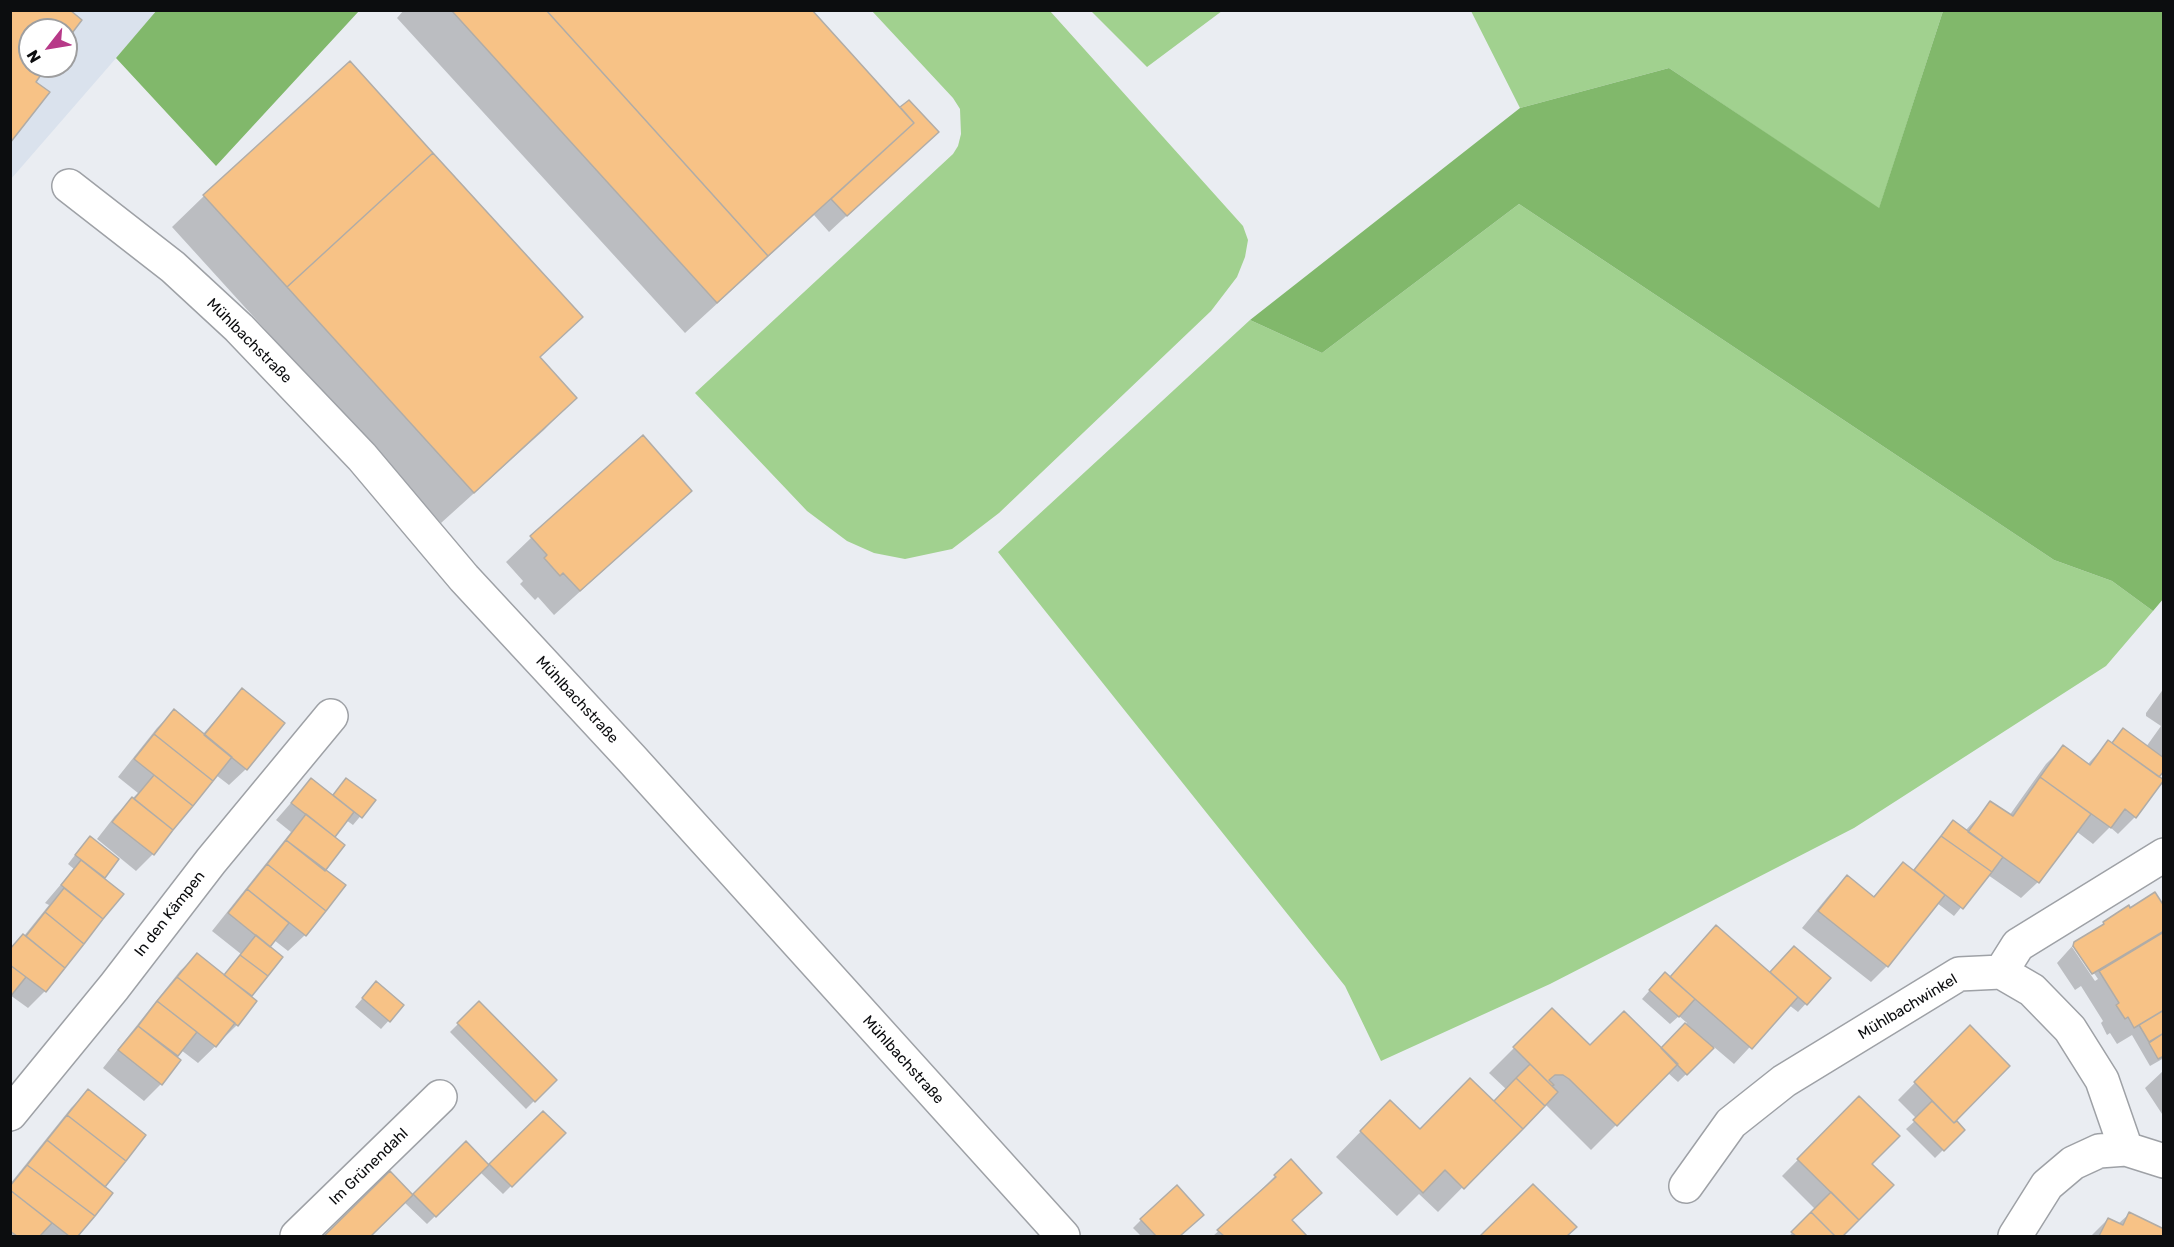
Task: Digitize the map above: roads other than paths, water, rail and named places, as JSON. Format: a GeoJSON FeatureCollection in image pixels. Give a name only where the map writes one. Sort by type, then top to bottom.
{"type":"FeatureCollection","features":[{"type":"Feature","properties":{"kind":"street","name":"Mühlbachstraße"},"geometry":{"type":"LineString","coordinates":[[69,186],[172,267],[238,328],[362,457],[464,578],[631,758],[1063,1236]]}},
{"type":"Feature","properties":{"kind":"street","name":"In den Kämpen"},"geometry":{"type":"LineString","coordinates":[[10,1114],[114,987],[211,861],[331,716]]}},
{"type":"Feature","properties":{"kind":"street"},"geometry":{"type":"LineString","coordinates":[[2126,1149],[2102,1080],[2070,1029],[2032,990],[2001,972],[2018,945],[2163,855]]}},
{"type":"Feature","properties":{"kind":"street","name":"Mühlbachwinkel"},"geometry":{"type":"LineString","coordinates":[[1686,1186],[1731,1123],[1785,1081],[1959,974],[2001,972]]}},
{"type":"Feature","properties":{"kind":"street","name":"Im Grünendahl"},"geometry":{"type":"LineString","coordinates":[[297,1236],[440,1098]]}},
{"type":"Feature","properties":{"kind":"street"},"geometry":{"type":"LineString","coordinates":[[2015,1236],[2047,1185],[2073,1163],[2099,1151],[2126,1149],[2163,1161]]}}]}
